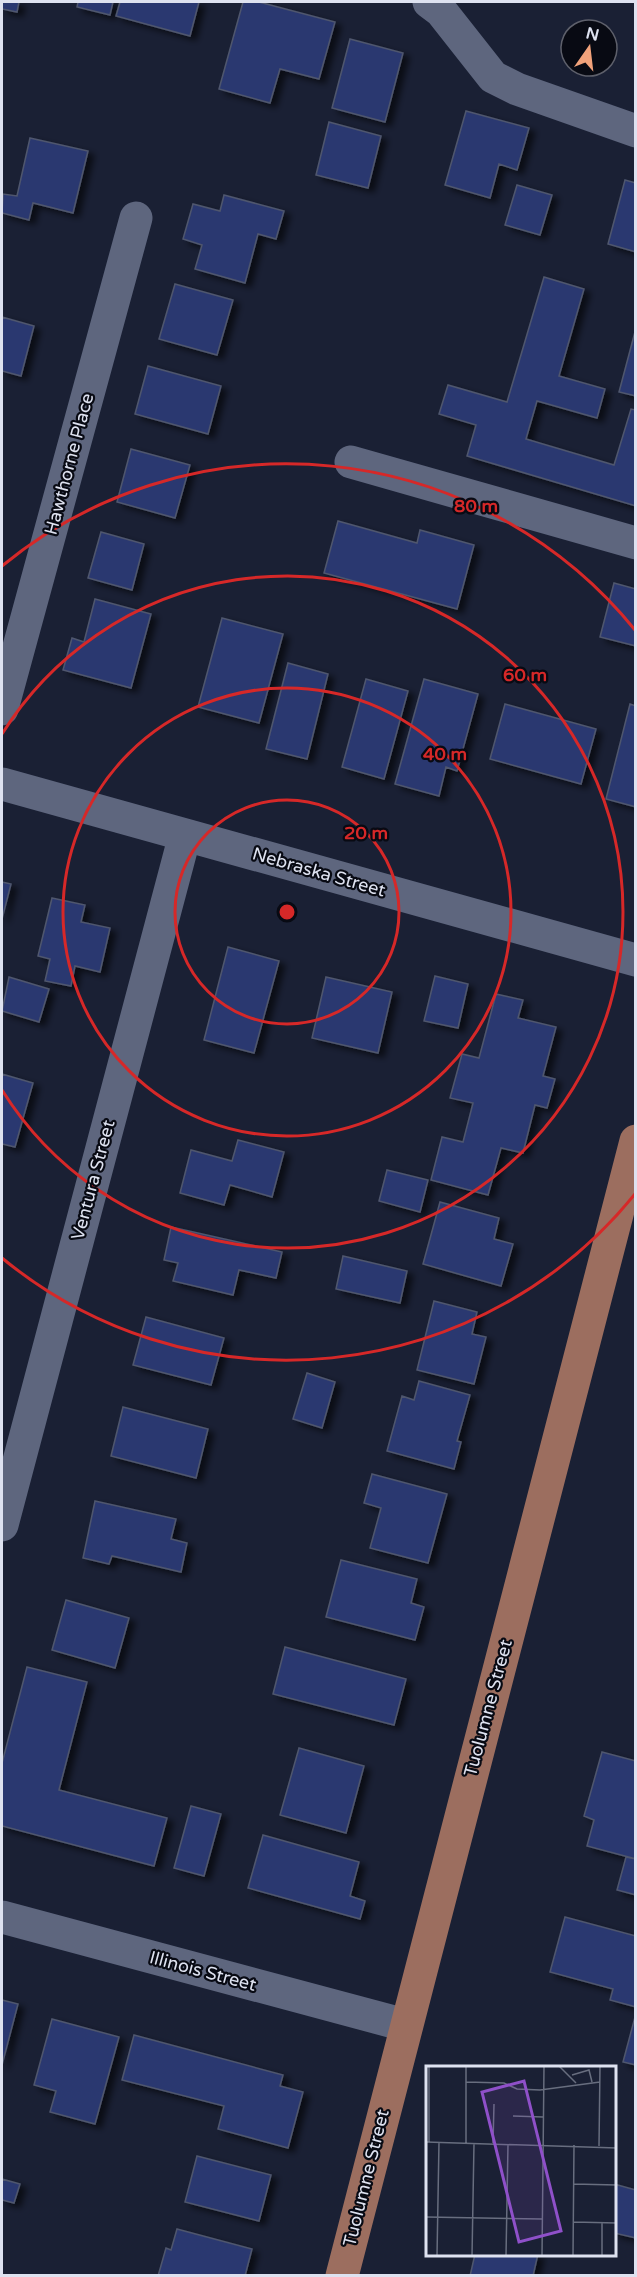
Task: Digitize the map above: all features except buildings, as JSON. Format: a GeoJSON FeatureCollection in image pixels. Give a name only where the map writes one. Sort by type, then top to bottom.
{"type":"FeatureCollection","features":[{"type":"Feature","properties":{"kind":"main road","name":"Tuolumne Street"},"geometry":{"type":"LineString","coordinates":[[342,2276],[405,2025],[636,1141]]}},
{"type":"Feature","properties":{"kind":"street"},"geometry":{"type":"LineString","coordinates":[[429,2],[441,11],[493,77],[517,89],[636,131]]}},
{"type":"Feature","properties":{"kind":"street","name":"Hawthorne Place"},"geometry":{"type":"LineString","coordinates":[[2,709],[136,218]]}},
{"type":"Feature","properties":{"kind":"street"},"geometry":{"type":"LineString","coordinates":[[351,462],[636,543]]}},
{"type":"Feature","properties":{"kind":"street","name":"Nebraska Street"},"geometry":{"type":"LineString","coordinates":[[2,784],[636,960]]}},
{"type":"Feature","properties":{"kind":"street","name":"Ventura Street"},"geometry":{"type":"LineString","coordinates":[[2,1525],[184,835]]}},
{"type":"Feature","properties":{"kind":"street","name":"Illinois Street"},"geometry":{"type":"LineString","coordinates":[[2,1917],[405,2025]]}}]}
